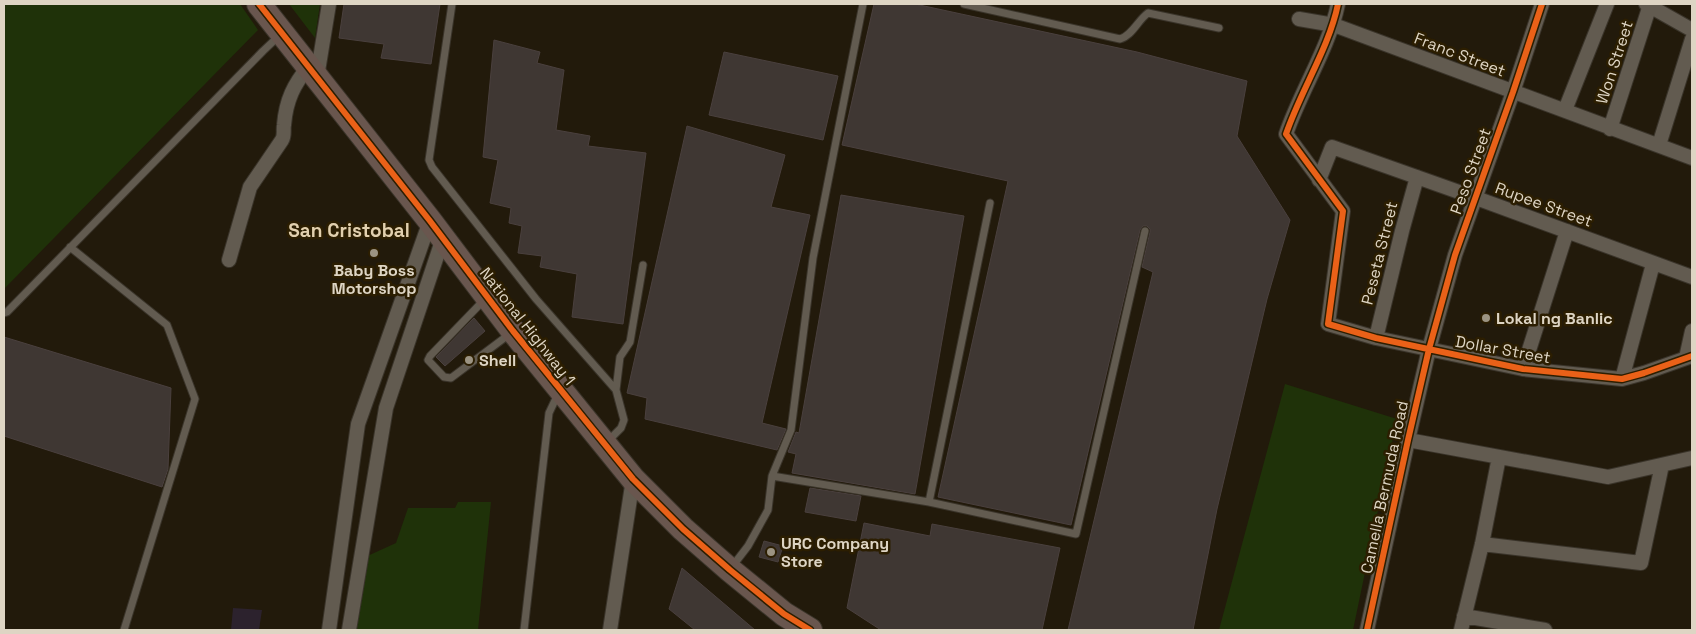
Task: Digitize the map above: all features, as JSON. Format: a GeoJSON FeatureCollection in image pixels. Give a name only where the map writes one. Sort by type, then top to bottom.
{"type":"FeatureCollection","features":[{"type":"Feature","properties":{"kind":"highway","name":"National Highway 1"},"geometry":{"type":"LineString","coordinates":[[260,4],[488,296],[513,331],[633,479],[683,529],[730,570],[784,614],[810,630]]}},
{"type":"Feature","properties":{"kind":"street"},"geometry":{"type":"LineString","coordinates":[[229,260],[250,187],[282,140],[289,99],[296,82],[313,71],[329,4]]}},
{"type":"Feature","properties":{"kind":"street","name":"Dollar Street"},"geometry":{"type":"LineString","coordinates":[[1338,4],[1334,25],[1295,108],[1286,134],[1343,211],[1328,324],[1376,338],[1523,369],[1622,379],[1689,357]]}},
{"type":"Feature","properties":{"kind":"street","name":"Peso Street"},"geometry":{"type":"LineString","coordinates":[[1429,349],[1454,255],[1476,198],[1542,4]]}},
{"type":"Feature","properties":{"kind":"street"},"geometry":{"type":"LineString","coordinates":[[1565,110],[1607,4]]}},
{"type":"Feature","properties":{"kind":"street"},"geometry":{"type":"LineString","coordinates":[[1648,5],[1692,30]]}},
{"type":"Feature","properties":{"kind":"street","name":"Won Street"},"geometry":{"type":"LineString","coordinates":[[1610,129],[1648,5]]}},
{"type":"Feature","properties":{"kind":"street","name":"Franc Street"},"geometry":{"type":"LineString","coordinates":[[1299,19],[1334,25],[1692,158]]}},
{"type":"Feature","properties":{"kind":"street"},"geometry":{"type":"LineString","coordinates":[[1659,145],[1692,39]]}},
{"type":"Feature","properties":{"kind":"street","name":"Rupee Street"},"geometry":{"type":"LineString","coordinates":[[1319,180],[1332,147],[1692,278]]}},
{"type":"Feature","properties":{"kind":"street","name":"Peseta Street"},"geometry":{"type":"LineString","coordinates":[[1376,338],[1417,177]]}},
{"type":"Feature","properties":{"kind":"street"},"geometry":{"type":"LineString","coordinates":[[329,630],[358,424],[436,229]]}},
{"type":"Feature","properties":{"kind":"street"},"geometry":{"type":"LineString","coordinates":[[349,630],[386,408],[436,229]]}},
{"type":"Feature","properties":{"kind":"street"},"geometry":{"type":"LineString","coordinates":[[1523,369],[1566,231]]}},
{"type":"Feature","properties":{"kind":"street"},"geometry":{"type":"LineString","coordinates":[[1622,379],[1653,264]]}},
{"type":"Feature","properties":{"kind":"street"},"geometry":{"type":"LineString","coordinates":[[1689,357],[1692,331]]}},
{"type":"Feature","properties":{"kind":"street","name":"Camella Bermuda Road"},"geometry":{"type":"LineString","coordinates":[[1368,630],[1429,349]]}},
{"type":"Feature","properties":{"kind":"street"},"geometry":{"type":"LineString","coordinates":[[1408,440],[1608,478],[1692,458]]}},
{"type":"Feature","properties":{"kind":"street"},"geometry":{"type":"LineString","coordinates":[[1499,457],[1482,544],[1463,623],[1545,630]]}},
{"type":"Feature","properties":{"kind":"street"},"geometry":{"type":"LineString","coordinates":[[1482,544],[1641,563],[1662,465]]}},
{"type":"Feature","properties":{"kind":"street"},"geometry":{"type":"LineString","coordinates":[[610,630],[633,479]]}},
{"type":"Feature","properties":{"kind":"lane"},"geometry":{"type":"LineString","coordinates":[[452,4],[429,160],[432,167],[536,299],[616,390]]}},
{"type":"Feature","properties":{"kind":"lane"},"geometry":{"type":"LineString","coordinates":[[730,570],[748,546],[768,510],[772,476],[791,430],[813,258],[863,4]]}},
{"type":"Feature","properties":{"kind":"lane"},"geometry":{"type":"LineString","coordinates":[[964,4],[1120,39],[1125,37],[1148,13],[1219,28]]}},
{"type":"Feature","properties":{"kind":"lane"},"geometry":{"type":"LineString","coordinates":[[4,313],[282,34]]}},
{"type":"Feature","properties":{"kind":"lane"},"geometry":{"type":"LineString","coordinates":[[929,502],[990,204]]}},
{"type":"Feature","properties":{"kind":"lane"},"geometry":{"type":"LineString","coordinates":[[772,476],[929,502],[1076,534],[1145,231]]}},
{"type":"Feature","properties":{"kind":"lane"},"geometry":{"type":"LineString","coordinates":[[70,246],[167,325],[195,400],[124,630]]}},
{"type":"Feature","properties":{"kind":"lane"},"geometry":{"type":"LineString","coordinates":[[604,445],[623,425],[624,420],[616,390],[620,356],[630,342],[643,265]]}},
{"type":"Feature","properties":{"kind":"lane"},"geometry":{"type":"LineString","coordinates":[[488,296],[428,360],[444,376],[451,378],[513,331]]}},
{"type":"Feature","properties":{"kind":"lane"},"geometry":{"type":"LineString","coordinates":[[524,630],[549,413],[560,390]]}},
{"type":"Feature","properties":{"kind":"shaded area"},"geometry":{"type":"Polygon","coordinates":[[[233,608],[262,610],[259,630],[231,630],[233,608]]]}},
{"type":"Feature","properties":{"kind":"green space"},"geometry":{"type":"Polygon","coordinates":[[[4,4],[240,4],[258,30],[4,289],[4,4]]]}},
{"type":"Feature","properties":{"kind":"green space"},"geometry":{"type":"Polygon","coordinates":[[[289,4],[320,4],[315,38],[289,4]]]}},
{"type":"Feature","properties":{"kind":"green space"},"geometry":{"type":"Polygon","coordinates":[[[1285,384],[1397,419],[1353,630],[1219,630],[1285,384]]]}},
{"type":"Feature","properties":{"kind":"green space"},"geometry":{"type":"Polygon","coordinates":[[[458,502],[491,502],[478,630],[350,630],[363,558],[396,543],[408,508],[455,508],[458,502]]]}},
{"type":"Feature","properties":{"kind":"building"},"geometry":{"type":"Polygon","coordinates":[[[344,4],[440,4],[431,64],[381,58],[384,44],[339,38],[344,4]]]}},
{"type":"Feature","properties":{"kind":"building"},"geometry":{"type":"Polygon","coordinates":[[[874,4],[915,4],[1137,52],[1247,81],[1237,136],[1290,220],[1267,299],[1217,509],[1193,630],[1068,630],[1153,272],[1142,267],[1150,232],[1147,226],[1143,226],[1140,230],[1071,525],[938,497],[1008,181],[842,145],[874,4]]]}},
{"type":"Feature","properties":{"kind":"building"},"geometry":{"type":"Polygon","coordinates":[[[494,40],[540,52],[537,63],[564,70],[556,130],[590,136],[588,146],[646,153],[623,324],[572,317],[577,274],[540,267],[542,256],[518,253],[522,226],[509,223],[511,208],[490,203],[498,160],[483,157],[494,40]]]}},
{"type":"Feature","properties":{"kind":"building"},"geometry":{"type":"Polygon","coordinates":[[[724,52],[838,76],[823,140],[709,115],[724,52]]]}},
{"type":"Feature","properties":{"kind":"building"},"geometry":{"type":"Polygon","coordinates":[[[687,126],[785,155],[771,207],[810,215],[762,423],[786,429],[777,450],[645,419],[647,398],[627,393],[687,126]]]}},
{"type":"Feature","properties":{"kind":"building"},"geometry":{"type":"Polygon","coordinates":[[[841,195],[964,216],[915,494],[792,473],[796,454],[788,452],[796,432],[799,433],[841,195]]]}},
{"type":"Feature","properties":{"kind":"building"},"geometry":{"type":"Polygon","coordinates":[[[474,318],[485,331],[445,366],[436,357],[474,318]]]}},
{"type":"Feature","properties":{"kind":"building"},"geometry":{"type":"Polygon","coordinates":[[[4,337],[171,388],[168,469],[162,487],[4,436],[4,337]]]}},
{"type":"Feature","properties":{"kind":"building"},"geometry":{"type":"Polygon","coordinates":[[[810,488],[861,496],[856,521],[805,512],[810,488]]]}},
{"type":"Feature","properties":{"kind":"building"},"geometry":{"type":"Polygon","coordinates":[[[864,523],[930,536],[932,524],[1060,548],[1042,630],[881,630],[847,608],[864,523]]]}},
{"type":"Feature","properties":{"kind":"building","name":"URC Company Store"},"geometry":{"type":"Polygon","coordinates":[[[764,541],[783,546],[778,562],[759,557],[764,541]]]}},
{"type":"Feature","properties":{"kind":"building"},"geometry":{"type":"Polygon","coordinates":[[[682,568],[755,630],[695,630],[669,609],[682,568]]]}},
{"type":"Feature","properties":{"kind":"cycle path"},"geometry":{"type":"LineString","coordinates":[[259,4],[430,221],[513,331],[633,479],[683,529],[730,570],[784,614],[810,630]]}},
{"type":"Feature","properties":{"kind":"cycle path"},"geometry":{"type":"LineString","coordinates":[[1338,4],[1322,53],[1299,101],[1286,134],[1343,211],[1328,324],[1376,338],[1523,369],[1622,379],[1692,356]]}},
{"type":"Feature","properties":{"kind":"cycle path"},"geometry":{"type":"LineString","coordinates":[[1367,630],[1429,349],[1455,255],[1542,4]]}},
{"type":"Feature","properties":{"kind":"place","name":"Baby Boss Motorshop"},"geometry":{"type":"Point","coordinates":[374,253]}},
{"type":"Feature","properties":{"kind":"place","name":"Lokal ng Banlic"},"geometry":{"type":"Point","coordinates":[1486,318]}},
{"type":"Feature","properties":{"kind":"place","name":"Shell"},"geometry":{"type":"Point","coordinates":[469,360]}},
{"type":"Feature","properties":{"kind":"place","name":"URC Company Store"},"geometry":{"type":"Point","coordinates":[771,552]}},
{"type":"Feature","properties":{"kind":"district","name":"San Cristobal"},"geometry":{"type":"Point","coordinates":[349,230]}}]}
